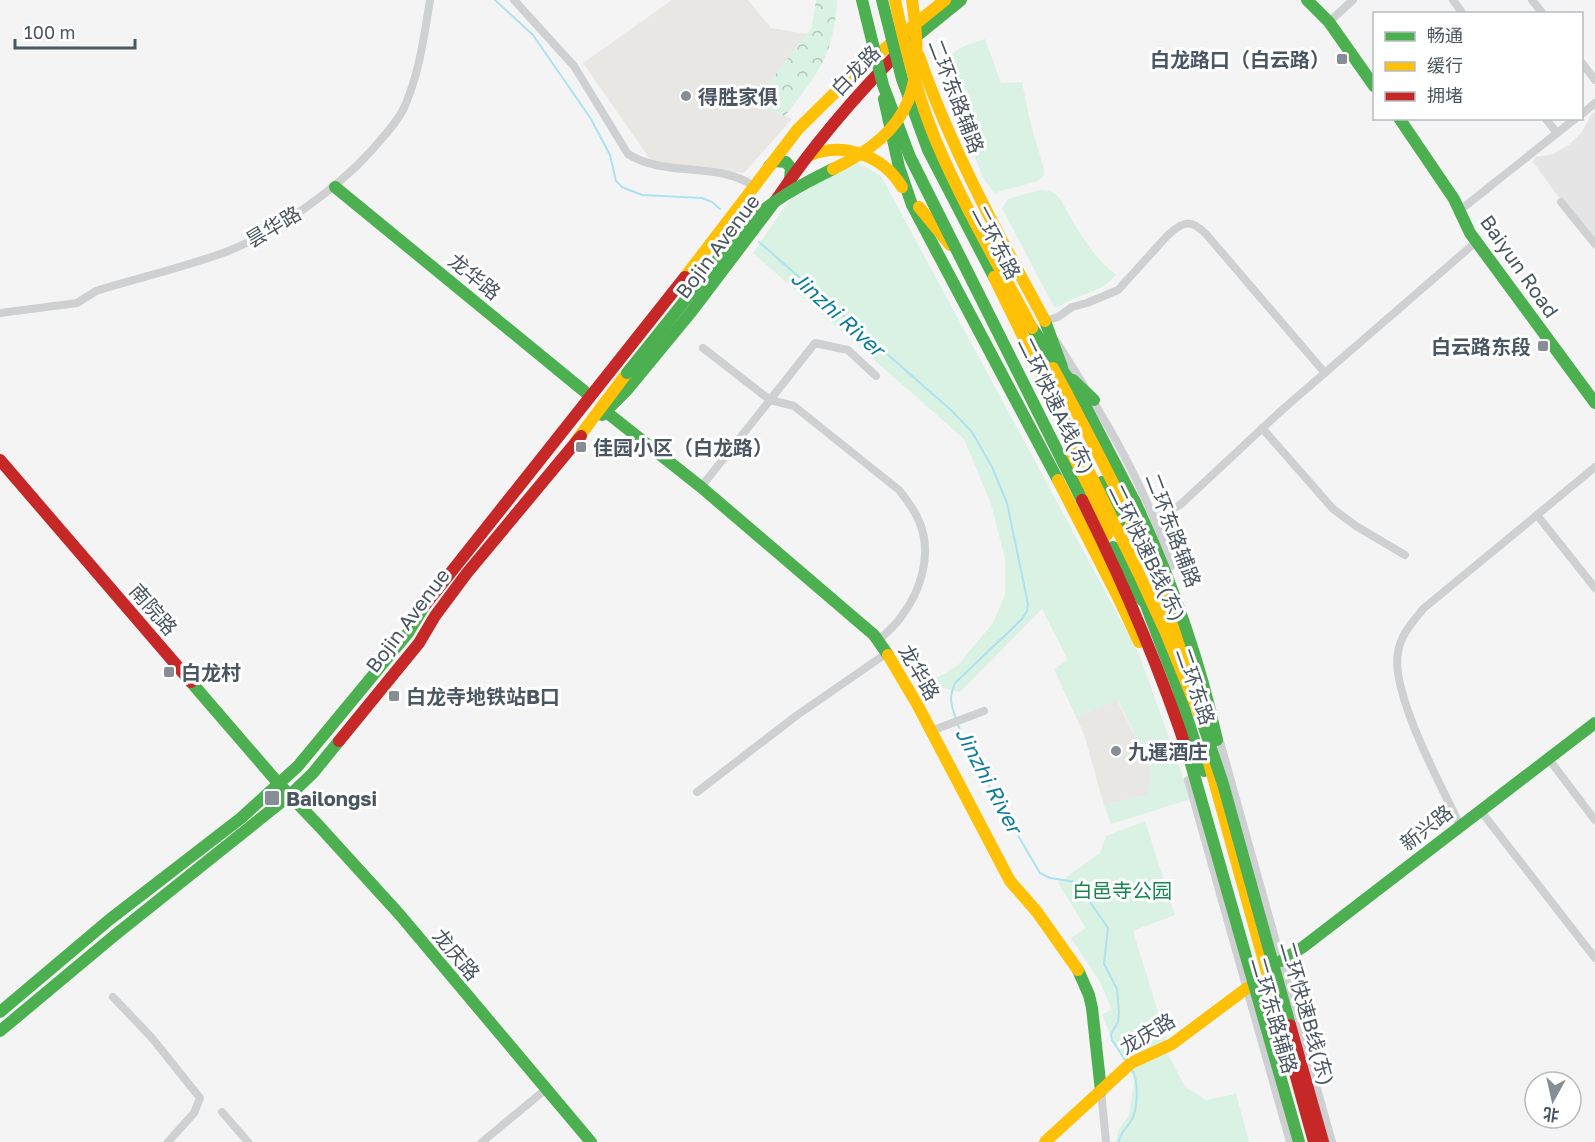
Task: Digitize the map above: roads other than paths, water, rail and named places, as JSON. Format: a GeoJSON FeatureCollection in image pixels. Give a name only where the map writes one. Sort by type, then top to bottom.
{"type":"FeatureCollection","features":[{"type":"Feature","properties":{"kind":"main road","name":"二环东路辅路"},"geometry":{"type":"LineString","coordinates":[[862,0],[879,71],[891,108],[915,166],[1092,502],[1107,535]]}},
{"type":"Feature","properties":{"kind":"main road","name":"二环快速A线(东)"},"geometry":{"type":"LineString","coordinates":[[862,0],[883,85],[910,157],[1121,578],[1156,658],[1195,772],[1299,1142]]}},
{"type":"Feature","properties":{"kind":"main road","name":"二环东路"},"geometry":{"type":"LineString","coordinates":[[883,0],[902,76],[926,144],[946,187],[1075,408],[1136,525],[1157,573],[1173,616],[1187,666],[1215,786],[1314,1142]]}},
{"type":"Feature","properties":{"kind":"main road","name":"二环快速B线(东)"},"geometry":{"type":"LineString","coordinates":[[883,0],[902,79],[928,150],[992,273],[1157,613],[1198,711],[1228,802],[1323,1142]]}},
{"type":"Feature","properties":{"kind":"main road","name":"二环东路"},"geometry":{"type":"LineString","coordinates":[[895,0],[912,73],[935,140],[1112,501],[1127,540],[1146,608],[1178,689],[1199,756],[1308,1142]]}},
{"type":"Feature","properties":{"kind":"main road","name":"二环东路辅路"},"geometry":{"type":"LineString","coordinates":[[905,0],[934,100],[954,148],[1045,321]]}},
{"type":"Feature","properties":{"kind":"main road"},"geometry":{"type":"LineString","coordinates":[[576,441],[627,373],[743,228],[774,200],[872,148],[901,118],[916,81],[916,29],[912,0]]}},
{"type":"Feature","properties":{"kind":"main road","name":"白龙路"},"geometry":{"type":"LineString","coordinates":[[790,179],[834,121],[913,32],[945,0]]}},
{"type":"Feature","properties":{"kind":"main road","name":"白龙路"},"geometry":{"type":"LineString","coordinates":[[769,166],[789,139],[822,103],[875,56],[961,0]]}},
{"type":"Feature","properties":{"kind":"main road"},"geometry":{"type":"LineString","coordinates":[[1307,0],[1329,22],[1373,85]]}},
{"type":"Feature","properties":{"kind":"main road"},"geometry":{"type":"LineString","coordinates":[[879,71],[893,143],[908,194],[1101,563],[1169,705],[1195,772]]}},
{"type":"Feature","properties":{"kind":"main road","name":"Baiyun Road"},"geometry":{"type":"LineString","coordinates":[[1400,120],[1421,149],[1476,242],[1595,403]]}},
{"type":"Feature","properties":{"kind":"main road"},"geometry":{"type":"LineString","coordinates":[[805,158],[815,152],[828,149],[859,154],[878,161],[888,169],[968,267]]}},
{"type":"Feature","properties":{"kind":"main road"},"geometry":{"type":"LineString","coordinates":[[769,166],[775,161],[786,162],[791,168],[790,179]]}},
{"type":"Feature","properties":{"kind":"main road","name":"Bojin Avenue"},"geometry":{"type":"LineString","coordinates":[[0,1012],[110,920],[241,818],[298,766],[408,633],[433,596],[699,260],[769,166]]}},
{"type":"Feature","properties":{"kind":"main road","name":"Bojin Avenue"},"geometry":{"type":"LineString","coordinates":[[0,1031],[115,935],[290,795],[313,772],[419,643],[444,603],[576,441],[633,383],[692,311],[760,223],[790,179]]}},
{"type":"Feature","properties":{"kind":"main road","name":"龙华路"},"geometry":{"type":"LineString","coordinates":[[335,186],[590,396]]}},
{"type":"Feature","properties":{"kind":"main road"},"geometry":{"type":"LineString","coordinates":[[1045,321],[1075,408]]}},
{"type":"Feature","properties":{"kind":"main road"},"geometry":{"type":"LineString","coordinates":[[1028,330],[1063,372],[1085,404],[1135,502],[1169,577],[1195,652],[1211,710],[1228,802]]}},
{"type":"Feature","properties":{"kind":"main road"},"geometry":{"type":"LineString","coordinates":[[1063,372],[1085,389],[1094,400]]}},
{"type":"Feature","properties":{"kind":"main road","name":"龙华路"},"geometry":{"type":"LineString","coordinates":[[605,411],[700,488],[878,640],[917,704],[1010,881],[1037,912],[1080,973],[1092,1008],[1101,1091]]}},
{"type":"Feature","properties":{"kind":"main road","name":"南院路"},"geometry":{"type":"LineString","coordinates":[[0,460],[290,795]]}},
{"type":"Feature","properties":{"kind":"main road"},"geometry":{"type":"LineString","coordinates":[[1107,535],[1146,608]]}},
{"type":"Feature","properties":{"kind":"main road"},"geometry":{"type":"LineString","coordinates":[[433,596],[438,603],[444,603]]}},
{"type":"Feature","properties":{"kind":"main road","name":"新兴路"},"geometry":{"type":"LineString","coordinates":[[1281,961],[1303,947],[1595,723]]}},
{"type":"Feature","properties":{"kind":"main road","name":"龙庆路"},"geometry":{"type":"LineString","coordinates":[[290,795],[323,829],[416,936],[591,1142]]}},
{"type":"Feature","properties":{"kind":"main road","name":"龙庆路"},"geometry":{"type":"LineString","coordinates":[[1045,1142],[1128,1066],[1172,1044],[1247,988]]}},
{"type":"Feature","properties":{"kind":"street","name":"昙华路"},"geometry":{"type":"LineString","coordinates":[[0,313],[77,303],[96,291],[224,253],[277,225],[335,186],[352,171],[402,113],[420,60],[430,0]]}},
{"type":"Feature","properties":{"kind":"street"},"geometry":{"type":"LineString","coordinates":[[514,0],[574,66],[628,154],[634,158],[666,166],[728,174],[754,186]]}},
{"type":"Feature","properties":{"kind":"street"},"geometry":{"type":"LineString","coordinates":[[1329,22],[1353,0]]}},
{"type":"Feature","properties":{"kind":"street"},"geometry":{"type":"LineString","coordinates":[[1532,0],[1541,12]]}},
{"type":"Feature","properties":{"kind":"street"},"geometry":{"type":"LineString","coordinates":[[1583,65],[1595,80]]}},
{"type":"Feature","properties":{"kind":"street"},"geometry":{"type":"LineString","coordinates":[[1583,112],[1595,103]]}},
{"type":"Feature","properties":{"kind":"street"},"geometry":{"type":"LineString","coordinates":[[1546,120],[1557,134]]}},
{"type":"Feature","properties":{"kind":"street"},"geometry":{"type":"LineString","coordinates":[[1459,212],[1574,120]]}},
{"type":"Feature","properties":{"kind":"street"},"geometry":{"type":"LineString","coordinates":[[1561,202],[1595,244]]}},
{"type":"Feature","properties":{"kind":"street"},"geometry":{"type":"LineString","coordinates":[[1045,321],[1058,317],[1072,307],[1118,290],[1168,235],[1177,227],[1187,223],[1198,226],[1206,234],[1325,373]]}},
{"type":"Feature","properties":{"kind":"street"},"geometry":{"type":"LineString","coordinates":[[1154,519],[1180,505],[1325,373],[1476,242]]}},
{"type":"Feature","properties":{"kind":"street","name":"二环东路辅路"},"geometry":{"type":"LineString","coordinates":[[1045,321],[1094,400],[1154,519],[1176,583],[1332,1142]]}},
{"type":"Feature","properties":{"kind":"street"},"geometry":{"type":"LineString","coordinates":[[700,488],[815,343],[848,351],[876,376]]}},
{"type":"Feature","properties":{"kind":"street"},"geometry":{"type":"LineString","coordinates":[[704,348],[771,400],[794,405],[899,490],[912,507],[920,522],[925,544],[924,567],[912,601],[900,620],[878,640]]}},
{"type":"Feature","properties":{"kind":"street"},"geometry":{"type":"LineString","coordinates":[[1262,429],[1333,509],[1356,526],[1405,555]]}},
{"type":"Feature","properties":{"kind":"street"},"geometry":{"type":"LineString","coordinates":[[1460,825],[1401,692],[1397,671],[1398,652],[1404,632],[1423,609],[1595,467]]}},
{"type":"Feature","properties":{"kind":"street"},"geometry":{"type":"LineString","coordinates":[[1537,515],[1595,588]]}},
{"type":"Feature","properties":{"kind":"street","name":"二环东路辅路"},"geometry":{"type":"LineString","coordinates":[[1107,535],[1134,624],[1172,724],[1290,1142]]}},
{"type":"Feature","properties":{"kind":"street"},"geometry":{"type":"LineString","coordinates":[[697,792],[796,716],[887,653]]}},
{"type":"Feature","properties":{"kind":"street"},"geometry":{"type":"LineString","coordinates":[[931,731],[984,711]]}},
{"type":"Feature","properties":{"kind":"street"},"geometry":{"type":"LineString","coordinates":[[1548,758],[1595,820]]}},
{"type":"Feature","properties":{"kind":"street"},"geometry":{"type":"LineString","coordinates":[[1480,810],[1595,958]]}},
{"type":"Feature","properties":{"kind":"street"},"geometry":{"type":"LineString","coordinates":[[113,997],[152,1038],[200,1098],[194,1113],[168,1142]]}},
{"type":"Feature","properties":{"kind":"street"},"geometry":{"type":"LineString","coordinates":[[482,1142],[545,1090]]}},
{"type":"Feature","properties":{"kind":"street","name":"龙华路"},"geometry":{"type":"LineString","coordinates":[[1101,1091],[1106,1142]]}},
{"type":"Feature","properties":{"kind":"street"},"geometry":{"type":"LineString","coordinates":[[222,1112],[248,1142]]}},
{"type":"Feature","properties":{"kind":"waterway","name":"Jinzhi River"},"geometry":{"type":"LineString","coordinates":[[495,0],[533,35],[591,119],[610,155],[616,181],[622,187],[642,195],[702,198],[712,202],[720,209]]}},
{"type":"Feature","properties":{"kind":"waterway","name":"Jinzhi River"},"geometry":{"type":"LineString","coordinates":[[759,242],[951,410],[972,432],[992,467],[1007,503],[1028,604],[1027,611],[1022,619],[956,682],[951,701],[956,719]]}},
{"type":"Feature","properties":{"kind":"waterway","name":"Jinzhi River"},"geometry":{"type":"LineString","coordinates":[[958,725],[974,760],[1040,873],[1050,878],[1076,882],[1108,928],[1104,964],[1117,989],[1119,1012],[1118,1022],[1111,1034],[1112,1040],[1127,1063]]}},
{"type":"Feature","properties":{"kind":"waterway","name":"Jinzhi River"},"geometry":{"type":"LineString","coordinates":[[1119,1142],[1135,1110],[1137,1088],[1132,1070]]}},
{"type":"Feature","properties":{"kind":"place","name":"白龙路口（白云路）"},"geometry":{"type":"Point","coordinates":[1342,59]}},
{"type":"Feature","properties":{"kind":"place","name":"得胜家俱"},"geometry":{"type":"Point","coordinates":[686,96]}},
{"type":"Feature","properties":{"kind":"place","name":"白云路东段"},"geometry":{"type":"Point","coordinates":[1543,346]}},
{"type":"Feature","properties":{"kind":"place","name":"佳园小区（白龙路）"},"geometry":{"type":"Point","coordinates":[581,447]}},
{"type":"Feature","properties":{"kind":"place","name":"白龙村"},"geometry":{"type":"Point","coordinates":[169,672]}},
{"type":"Feature","properties":{"kind":"place","name":"白龙寺地铁站B口"},"geometry":{"type":"Point","coordinates":[394,696]}},
{"type":"Feature","properties":{"kind":"place","name":"九暹酒庄"},"geometry":{"type":"Point","coordinates":[1116,751]}},
{"type":"Feature","properties":{"kind":"place","name":"Bailongsi"},"geometry":{"type":"Point","coordinates":[272,798]}},
{"type":"Feature","properties":{"kind":"park label","name":"白邑寺公园"},"geometry":{"type":"Point","coordinates":[1122,890]}}]}
